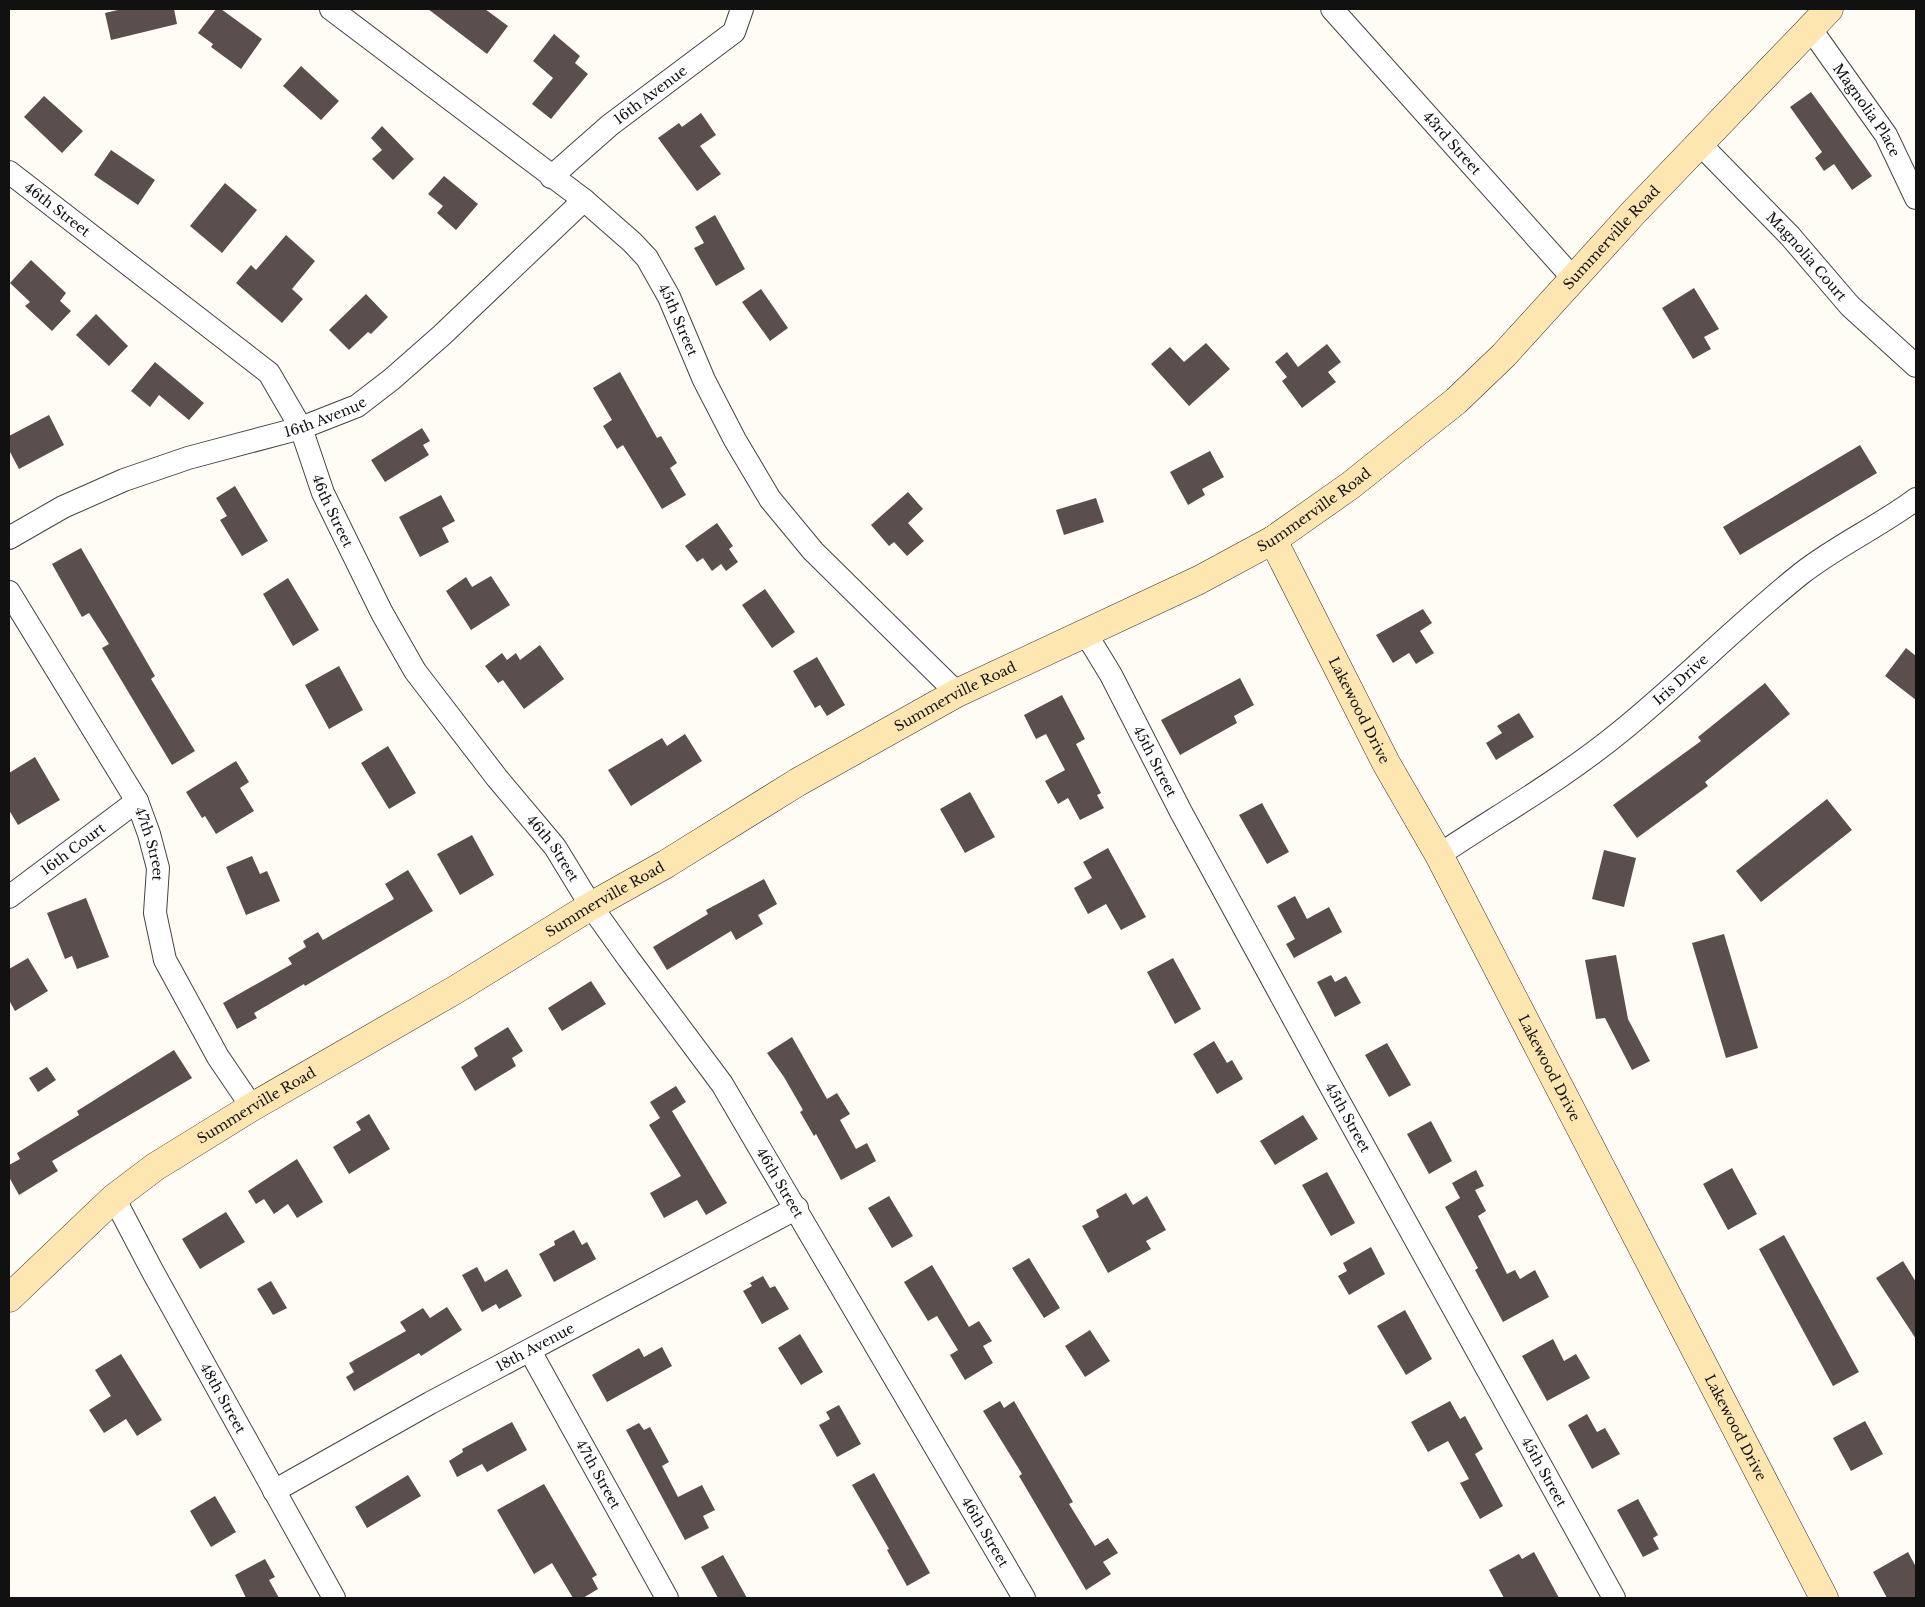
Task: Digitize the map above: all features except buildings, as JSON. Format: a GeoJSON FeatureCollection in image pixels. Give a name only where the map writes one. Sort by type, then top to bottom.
{"type":"FeatureCollection","features":[{"type":"Feature","properties":{"kind":"main road","name":"Summerville Road"},"geometry":{"type":"LineString","coordinates":[[9,1298],[114,1198],[155,1167],[252,1107],[455,990],[591,906],[666,864],[798,782],[957,693],[1199,580],[1273,540],[1351,485],[1456,401],[1504,355],[1572,277],[1820,18]]}},
{"type":"Feature","properties":{"kind":"main road","name":"Lakewood Drive"},"geometry":{"type":"LineString","coordinates":[[1273,540],[1386,764],[1439,855],[1824,1598]]}},
{"type":"Feature","properties":{"kind":"street","name":"45th Street"},"geometry":{"type":"LineString","coordinates":[[332,9],[551,177],[584,200],[632,242],[647,258],[669,297],[704,380],[735,440],[770,499],[813,550],[957,693]]}},
{"type":"Feature","properties":{"kind":"street","name":"16th Avenue"},"geometry":{"type":"LineString","coordinates":[[551,177],[610,125],[734,32],[742,9]]}},
{"type":"Feature","properties":{"kind":"street","name":"43rd Street"},"geometry":{"type":"LineString","coordinates":[[1332,9],[1572,277]]}},
{"type":"Feature","properties":{"kind":"street","name":"Magnolia Place"},"geometry":{"type":"LineString","coordinates":[[1820,18],[1886,135],[1916,198]]}},
{"type":"Feature","properties":{"kind":"street","name":"Magnolia Court"},"geometry":{"type":"LineString","coordinates":[[1700,144],[1790,236],[1850,306],[1916,366]]}},
{"type":"Feature","properties":{"kind":"street","name":"46th Street"},"geometry":{"type":"LineString","coordinates":[[9,172],[269,373],[301,428],[323,493],[382,613],[415,671],[485,763],[555,847],[591,906],[722,1084],[797,1208],[1024,1598]]}},
{"type":"Feature","properties":{"kind":"street","name":"16th Avenue"},"geometry":{"type":"LineString","coordinates":[[9,538],[63,507],[124,480],[188,458],[301,428],[357,406],[392,379],[463,315],[584,200]]}},
{"type":"Feature","properties":{"kind":"street","name":"Iris Drive"},"geometry":{"type":"LineString","coordinates":[[1439,855],[1565,772],[1620,732],[1754,612],[1804,572],[1841,546],[1899,512],[1916,499]]}},
{"type":"Feature","properties":{"kind":"street","name":"47th Street"},"geometry":{"type":"LineString","coordinates":[[9,592],[137,801],[149,834],[158,868],[154,913],[165,960],[218,1057],[252,1107]]}},
{"type":"Feature","properties":{"kind":"street","name":"45th Street"},"geometry":{"type":"LineString","coordinates":[[1086,634],[1111,675],[1181,812],[1331,1087],[1614,1598]]}},
{"type":"Feature","properties":{"kind":"street","name":"16th Court"},"geometry":{"type":"LineString","coordinates":[[9,897],[137,801]]}},
{"type":"Feature","properties":{"kind":"street","name":"48th Street"},"geometry":{"type":"LineString","coordinates":[[114,1198],[154,1274],[334,1598]]}},
{"type":"Feature","properties":{"kind":"street","name":"18th Avenue"},"geometry":{"type":"LineString","coordinates":[[274,1491],[797,1208]]}},
{"type":"Feature","properties":{"kind":"street","name":"47th Street"},"geometry":{"type":"LineString","coordinates":[[530,1351],[667,1598]]}}]}
